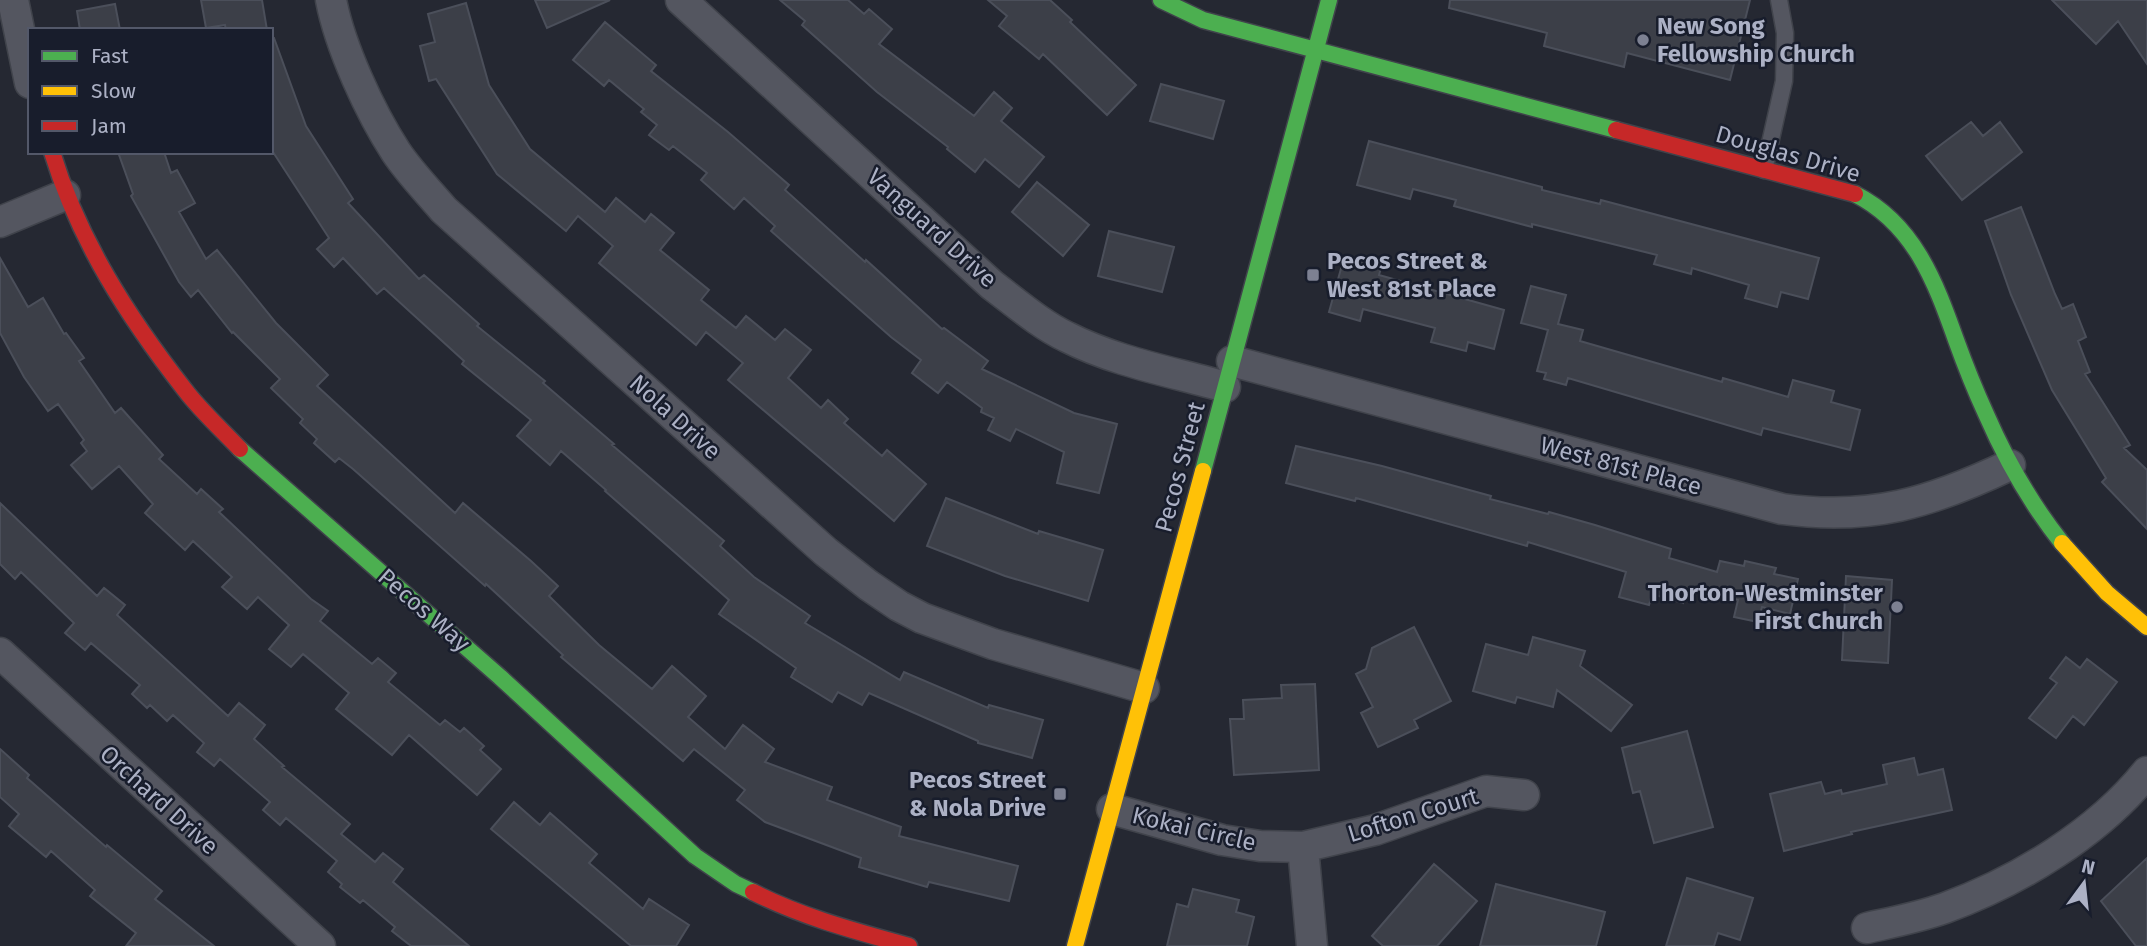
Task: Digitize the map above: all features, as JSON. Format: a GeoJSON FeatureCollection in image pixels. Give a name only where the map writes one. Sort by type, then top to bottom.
{"type":"FeatureCollection","features":[{"type":"Feature","properties":{"kind":"street"},"geometry":{"type":"LineString","coordinates":[[13,0],[28,73]]}},
{"type":"Feature","properties":{"kind":"street","name":"Nola Drive"},"geometry":{"type":"LineString","coordinates":[[331,0],[348,54],[376,117],[397,153],[444,210],[826,552],[868,585],[922,618],[993,644],[1144,688]]}},
{"type":"Feature","properties":{"kind":"street","name":"Vanguard Drive"},"geometry":{"type":"LineString","coordinates":[[681,0],[992,285],[1032,315],[1065,336],[1104,353],[1229,374]]}},
{"type":"Feature","properties":{"kind":"street","name":"Douglas Drive"},"geometry":{"type":"LineString","coordinates":[[1161,0],[1203,20],[1316,48],[1857,195],[1892,218],[1922,253],[1936,280],[1966,365],[2010,465],[2042,516],[2091,576],[2147,627]]}},
{"type":"Feature","properties":{"kind":"street","name":"Pecos Street"},"geometry":{"type":"LineString","coordinates":[[1075,946],[1329,0]]}},
{"type":"Feature","properties":{"kind":"street","name":"Pecos Way"},"geometry":{"type":"LineString","coordinates":[[53,154],[65,195],[85,238],[116,293],[186,391],[240,449],[500,677],[695,856],[736,884],[778,905],[833,925],[909,946]]}},
{"type":"Feature","properties":{"kind":"street"},"geometry":{"type":"LineString","coordinates":[[0,222],[65,195]]}},
{"type":"Feature","properties":{"kind":"street","name":"West 81st Place"},"geometry":{"type":"LineString","coordinates":[[1229,374],[1792,511],[1844,514],[1906,506],[1964,487],[2010,465]]}},
{"type":"Feature","properties":{"kind":"street","name":"Orchard Drive"},"geometry":{"type":"LineString","coordinates":[[0,653],[320,946]]}},
{"type":"Feature","properties":{"kind":"street"},"geometry":{"type":"LineString","coordinates":[[1867,928],[1946,908],[2016,876],[2089,830],[2116,807],[2147,772]]}},
{"type":"Feature","properties":{"kind":"street","name":"Lofton Court"},"geometry":{"type":"LineString","coordinates":[[1303,847],[1375,830],[1486,791],[1524,795]]}},
{"type":"Feature","properties":{"kind":"street","name":"Kokai Circle"},"geometry":{"type":"LineString","coordinates":[[1112,809],[1222,840],[1261,846],[1303,847]]}},
{"type":"Feature","properties":{"kind":"street"},"geometry":{"type":"LineString","coordinates":[[1303,847],[1312,946]]}},
{"type":"Feature","properties":{"kind":"lane"},"geometry":{"type":"LineString","coordinates":[[1765,170],[1784,81],[1785,33],[1779,0]]}},
{"type":"Feature","properties":{"kind":"building"},"geometry":{"type":"Polygon","coordinates":[[[201,0],[262,0],[267,28],[226,28],[225,25],[206,28],[201,0]]]}},
{"type":"Feature","properties":{"kind":"building"},"geometry":{"type":"Polygon","coordinates":[[[535,0],[610,0],[547,28],[535,0]]]}},
{"type":"Feature","properties":{"kind":"building"},"geometry":{"type":"Polygon","coordinates":[[[780,0],[848,0],[864,14],[869,9],[892,29],[879,44],[974,116],[994,92],[1012,108],[1001,121],[1044,157],[1019,187],[985,159],[975,172],[947,149],[948,147],[877,92],[802,25],[805,21],[780,0]]]}},
{"type":"Feature","properties":{"kind":"building"},"geometry":{"type":"Polygon","coordinates":[[[988,0],[1050,0],[1136,85],[1107,115],[1043,54],[1039,59],[999,26],[1007,16],[988,0]]]}},
{"type":"Feature","properties":{"kind":"building","name":"New Song Fellowship Church"},"geometry":{"type":"Polygon","coordinates":[[[1450,0],[1750,0],[1730,80],[1627,53],[1624,67],[1544,46],[1547,33],[1449,8],[1450,0]]]}},
{"type":"Feature","properties":{"kind":"building"},"geometry":{"type":"Polygon","coordinates":[[[2052,0],[2147,0],[2147,64],[2118,21],[2096,44],[2052,0]]]}},
{"type":"Feature","properties":{"kind":"building"},"geometry":{"type":"Polygon","coordinates":[[[466,3],[489,85],[530,149],[605,212],[616,198],[645,222],[651,214],[674,233],[660,250],[709,290],[701,300],[736,328],[746,316],[775,340],[785,329],[811,350],[788,378],[821,408],[828,400],[848,419],[844,423],[882,456],[887,450],[926,484],[894,521],[728,380],[743,363],[706,332],[696,345],[599,263],[613,246],[578,216],[566,231],[497,174],[436,79],[429,81],[420,46],[435,42],[428,14],[466,3]]]}},
{"type":"Feature","properties":{"kind":"building"},"geometry":{"type":"Polygon","coordinates":[[[115,4],[120,28],[80,28],[77,11],[115,4]]]}},
{"type":"Feature","properties":{"kind":"building"},"geometry":{"type":"Polygon","coordinates":[[[605,22],[656,65],[651,71],[789,185],[785,190],[865,262],[866,260],[942,329],[988,361],[982,369],[1074,413],[1117,424],[1099,493],[1057,483],[1064,452],[1016,429],[1010,441],[988,430],[994,418],[981,412],[982,408],[947,382],[938,393],[912,373],[921,360],[891,337],[771,231],[775,226],[744,198],[734,209],[701,180],[707,173],[673,146],[669,150],[649,135],[657,125],[641,112],[644,109],[609,80],[604,86],[573,60],[605,22]]]}},
{"type":"Feature","properties":{"kind":"building"},"geometry":{"type":"Polygon","coordinates":[[[273,38],[306,126],[353,199],[348,203],[419,279],[424,275],[479,324],[477,326],[545,381],[543,383],[614,444],[612,445],[724,541],[720,546],[754,577],[810,616],[805,623],[900,680],[904,672],[988,708],[989,705],[1043,720],[1032,758],[978,743],[869,693],[862,705],[838,692],[832,702],[791,677],[796,668],[719,614],[729,600],[606,490],[561,451],[550,465],[517,436],[531,420],[462,364],[464,361],[384,288],[377,294],[343,258],[334,267],[317,249],[329,238],[273,152],[273,38]]]}},
{"type":"Feature","properties":{"kind":"building"},"geometry":{"type":"Polygon","coordinates":[[[1161,84],[1224,101],[1213,139],[1150,121],[1161,84]]]}},
{"type":"Feature","properties":{"kind":"building"},"geometry":{"type":"Polygon","coordinates":[[[1971,122],[1983,136],[2000,122],[2022,152],[1962,200],[1926,156],[1971,122]]]}},
{"type":"Feature","properties":{"kind":"building"},"geometry":{"type":"Polygon","coordinates":[[[1369,141],[1542,187],[1542,190],[1600,204],[1601,200],[1819,258],[1808,299],[1781,292],[1777,307],[1745,298],[1749,285],[1692,268],[1691,274],[1654,264],[1657,255],[1532,224],[1532,227],[1454,206],[1456,200],[1413,189],[1410,199],[1357,185],[1369,141]]]}},
{"type":"Feature","properties":{"kind":"building"},"geometry":{"type":"Polygon","coordinates":[[[119,154],[165,154],[171,173],[177,170],[195,203],[179,212],[206,259],[217,250],[276,323],[328,375],[317,386],[455,513],[463,503],[531,561],[558,586],[549,596],[599,645],[652,689],[672,666],[706,696],[688,717],[725,749],[743,725],[774,749],[765,762],[832,787],[827,800],[901,827],[899,836],[1018,866],[1009,901],[929,882],[927,887],[859,867],[861,858],[765,822],[737,800],[745,790],[694,749],[683,761],[561,657],[563,655],[486,584],[485,586],[353,469],[339,458],[335,462],[314,443],[317,439],[300,423],[303,419],[271,388],[280,379],[232,333],[198,290],[191,297],[179,282],[131,196],[133,194],[119,154]]]}},
{"type":"Feature","properties":{"kind":"building"},"geometry":{"type":"Polygon","coordinates":[[[1037,182],[1089,225],[1063,256],[1012,212],[1037,182]]]}},
{"type":"Feature","properties":{"kind":"building"},"geometry":{"type":"Polygon","coordinates":[[[2021,207],[2062,309],[2073,304],[2086,337],[2078,341],[2090,372],[2085,374],[2130,445],[2124,448],[2147,470],[2147,529],[2102,482],[2106,478],[2052,390],[2011,295],[1985,221],[2021,207]]]}},
{"type":"Feature","properties":{"kind":"building"},"geometry":{"type":"Polygon","coordinates":[[[1109,231],[1174,247],[1162,292],[1098,276],[1109,231]]]}},
{"type":"Feature","properties":{"kind":"building"},"geometry":{"type":"Polygon","coordinates":[[[0,258],[28,307],[43,298],[64,334],[66,333],[84,358],[79,361],[115,413],[121,408],[163,455],[159,459],[197,494],[201,489],[223,509],[219,512],[311,599],[328,611],[320,621],[372,664],[378,658],[396,673],[388,682],[440,725],[445,720],[460,732],[464,728],[484,746],[480,750],[501,769],[477,795],[409,735],[392,755],[336,709],[349,693],[303,654],[291,667],[269,649],[289,625],[258,597],[247,609],[222,587],[232,577],[193,541],[185,550],[145,513],[153,504],[119,466],[92,489],[71,465],[87,451],[81,443],[84,440],[58,404],[48,411],[24,377],[0,333],[0,258]]]}},
{"type":"Feature","properties":{"kind":"building"},"geometry":{"type":"Polygon","coordinates":[[[1362,259],[1382,264],[1379,275],[1504,310],[1494,349],[1468,342],[1466,351],[1431,342],[1435,328],[1363,309],[1360,321],[1329,312],[1342,265],[1359,269],[1362,259]]]}},
{"type":"Feature","properties":{"kind":"building"},"geometry":{"type":"Polygon","coordinates":[[[1531,286],[1566,295],[1558,324],[1583,330],[1580,341],[1722,382],[1723,378],[1788,397],[1793,380],[1834,391],[1831,402],[1860,410],[1850,450],[1763,428],[1761,435],[1568,378],[1566,385],[1544,379],[1546,373],[1537,371],[1548,330],[1521,323],[1531,286]]]}},
{"type":"Feature","properties":{"kind":"building"},"geometry":{"type":"Polygon","coordinates":[[[1296,446],[1382,466],[1491,496],[1490,499],[1595,525],[1671,549],[1669,558],[1717,572],[1720,561],[1744,566],[1745,561],[1776,568],[1774,574],[1798,579],[1790,614],[1762,607],[1758,622],[1734,617],[1738,600],[1687,588],[1683,603],[1652,594],[1649,605],[1619,597],[1626,572],[1528,542],[1527,546],[1356,498],[1355,501],[1286,483],[1296,446]]]}},
{"type":"Feature","properties":{"kind":"building"},"geometry":{"type":"Polygon","coordinates":[[[946,498],[1038,534],[1039,531],[1103,550],[1088,601],[1005,576],[927,546],[946,498]]]}},
{"type":"Feature","properties":{"kind":"building"},"geometry":{"type":"Polygon","coordinates":[[[0,503],[97,596],[104,588],[125,605],[117,615],[228,716],[239,703],[265,725],[254,739],[284,766],[282,767],[350,824],[341,834],[375,862],[383,853],[403,869],[393,882],[469,946],[411,946],[392,931],[395,927],[363,900],[360,903],[340,887],[342,884],[328,872],[337,861],[286,818],[280,825],[263,810],[270,802],[220,759],[214,766],[197,752],[204,743],[173,715],[167,721],[150,705],[147,708],[132,694],[140,685],[91,643],[85,650],[65,633],[74,623],[21,572],[15,579],[0,564],[0,503]]]}},
{"type":"Feature","properties":{"kind":"building"},"geometry":{"type":"Polygon","coordinates":[[[1846,576],[1892,580],[1888,663],[1842,660],[1846,576]]]}},
{"type":"Feature","properties":{"kind":"building"},"geometry":{"type":"Polygon","coordinates":[[[1414,627],[1451,701],[1414,720],[1418,728],[1378,747],[1361,713],[1373,707],[1356,674],[1366,669],[1372,648],[1414,627]]]}},
{"type":"Feature","properties":{"kind":"building"},"geometry":{"type":"Polygon","coordinates":[[[1533,637],[1585,651],[1580,666],[1632,705],[1611,731],[1557,690],[1553,707],[1517,697],[1515,703],[1473,691],[1486,644],[1528,655],[1533,637]]]}},
{"type":"Feature","properties":{"kind":"building"},"geometry":{"type":"Polygon","coordinates":[[[2066,657],[2080,668],[2087,659],[2117,682],[2084,725],[2073,716],[2056,738],[2029,718],[2057,683],[2050,678],[2066,657]]]}},
{"type":"Feature","properties":{"kind":"building"},"geometry":{"type":"Polygon","coordinates":[[[1315,684],[1319,770],[1234,775],[1230,719],[1244,719],[1243,700],[1282,698],[1281,685],[1315,684]]]}},
{"type":"Feature","properties":{"kind":"building"},"geometry":{"type":"Polygon","coordinates":[[[1687,731],[1713,827],[1654,843],[1640,791],[1633,793],[1622,748],[1687,731]]]}},
{"type":"Feature","properties":{"kind":"building"},"geometry":{"type":"Polygon","coordinates":[[[0,749],[29,775],[27,778],[106,847],[107,845],[162,891],[155,899],[214,946],[126,946],[136,933],[90,896],[95,890],[51,851],[46,857],[9,826],[19,814],[0,797],[0,749]]]}},
{"type":"Feature","properties":{"kind":"building"},"geometry":{"type":"Polygon","coordinates":[[[1914,758],[1918,775],[1943,769],[1952,810],[1851,832],[1852,834],[1784,851],[1770,794],[1821,782],[1825,794],[1841,790],[1842,794],[1887,784],[1883,765],[1914,758]]]}},
{"type":"Feature","properties":{"kind":"building"},"geometry":{"type":"Polygon","coordinates":[[[514,802],[540,825],[550,813],[597,854],[589,863],[643,909],[649,899],[689,925],[676,946],[631,946],[491,829],[514,802]]]}},
{"type":"Feature","properties":{"kind":"building"},"geometry":{"type":"Polygon","coordinates":[[[2147,858],[2147,946],[2136,946],[2101,901],[2147,858]]]}},
{"type":"Feature","properties":{"kind":"building"},"geometry":{"type":"Polygon","coordinates":[[[1434,864],[1477,901],[1437,946],[1383,946],[1372,936],[1434,864]]]}},
{"type":"Feature","properties":{"kind":"building"},"geometry":{"type":"Polygon","coordinates":[[[1687,878],[1753,898],[1740,940],[1718,933],[1714,946],[1666,946],[1687,878]]]}},
{"type":"Feature","properties":{"kind":"building"},"geometry":{"type":"Polygon","coordinates":[[[1496,884],[1605,912],[1596,946],[1480,946],[1496,884]]]}},
{"type":"Feature","properties":{"kind":"building"},"geometry":{"type":"Polygon","coordinates":[[[1193,889],[1239,900],[1236,912],[1254,917],[1247,946],[1167,946],[1177,904],[1188,907],[1193,889]]]}},
{"type":"Feature","properties":{"kind":"traffic: fast"},"geometry":{"type":"LineString","coordinates":[[1161,0],[1203,20],[1616,130]]}},
{"type":"Feature","properties":{"kind":"traffic: fast"},"geometry":{"type":"LineString","coordinates":[[1203,471],[1329,0]]}},
{"type":"Feature","properties":{"kind":"traffic: fast"},"geometry":{"type":"LineString","coordinates":[[1855,194],[1893,221],[1920,256],[1940,297],[1974,387],[2002,448],[2030,497],[2062,543]]}},
{"type":"Feature","properties":{"kind":"traffic: fast"},"geometry":{"type":"LineString","coordinates":[[240,449],[500,677],[695,856],[736,884],[753,892]]}},
{"type":"Feature","properties":{"kind":"traffic: slow"},"geometry":{"type":"LineString","coordinates":[[1075,946],[1203,471]]}},
{"type":"Feature","properties":{"kind":"traffic: slow"},"geometry":{"type":"LineString","coordinates":[[2062,543],[2107,593],[2147,627]]}},
{"type":"Feature","properties":{"kind":"traffic: jam"},"geometry":{"type":"LineString","coordinates":[[1616,130],[1855,194]]}},
{"type":"Feature","properties":{"kind":"traffic: jam"},"geometry":{"type":"LineString","coordinates":[[53,154],[76,216],[125,306],[191,398],[240,449]]}},
{"type":"Feature","properties":{"kind":"traffic: jam"},"geometry":{"type":"LineString","coordinates":[[753,892],[810,916],[909,946]]}},
{"type":"Feature","properties":{"kind":"place","name":"New Song Fellowship Church"},"geometry":{"type":"Point","coordinates":[1643,40]}},
{"type":"Feature","properties":{"kind":"place","name":"Pecos Street & West 81st Place"},"geometry":{"type":"Point","coordinates":[1313,275]}},
{"type":"Feature","properties":{"kind":"place","name":"Thorton-Westminster First Church"},"geometry":{"type":"Point","coordinates":[1897,607]}},
{"type":"Feature","properties":{"kind":"place","name":"Pecos Street & Nola Drive"},"geometry":{"type":"Point","coordinates":[1060,794]}}]}
